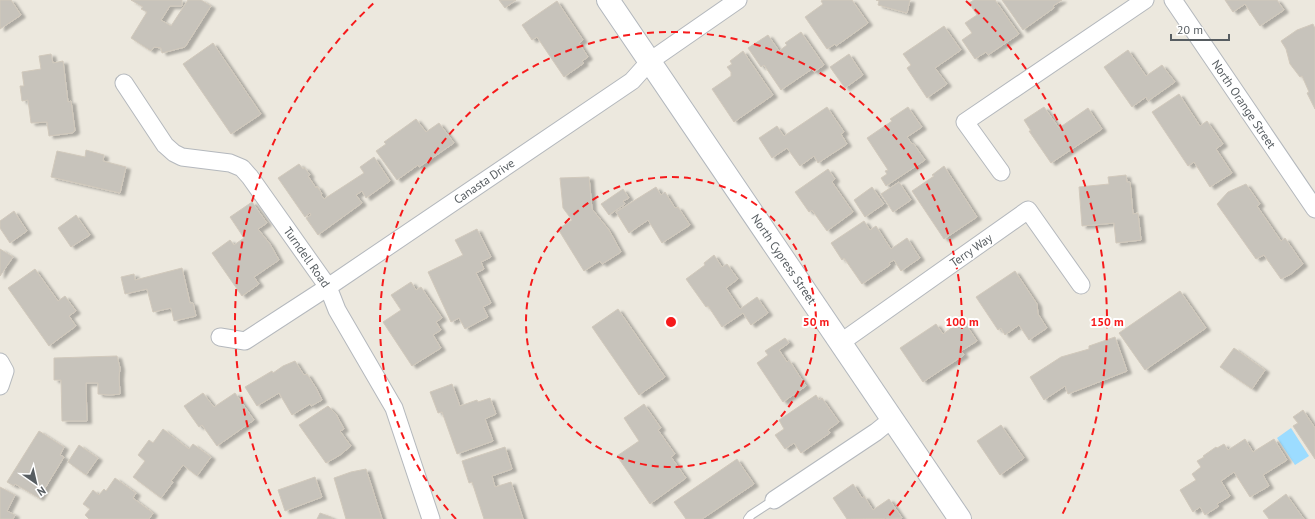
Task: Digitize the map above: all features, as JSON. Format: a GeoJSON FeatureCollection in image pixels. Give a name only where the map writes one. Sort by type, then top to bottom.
{"type":"FeatureCollection","features":[{"type":"Feature","properties":{"kind":"street","name":"North Cypress Street"},"geometry":{"type":"LineString","coordinates":[[608,0],[960,519]]}},
{"type":"Feature","properties":{"kind":"street","name":"Canasta Drive"},"geometry":{"type":"LineString","coordinates":[[220,337],[245,341],[328,287],[632,81],[650,61],[738,0]]}},
{"type":"Feature","properties":{"kind":"street"},"geometry":{"type":"LineString","coordinates":[[1001,172],[965,122],[1145,0]]}},
{"type":"Feature","properties":{"kind":"street","name":"North Orange Street"},"geometry":{"type":"LineString","coordinates":[[1173,0],[1315,208]]}},
{"type":"Feature","properties":{"kind":"street","name":"Turndell Road"},"geometry":{"type":"LineString","coordinates":[[124,83],[165,145],[174,152],[182,157],[230,163],[242,168],[250,177],[328,287],[338,310],[394,408],[431,519]]}},
{"type":"Feature","properties":{"kind":"street","name":"Terry Way"},"geometry":{"type":"LineString","coordinates":[[840,343],[1028,210],[1080,285]]}},
{"type":"Feature","properties":{"kind":"street"},"geometry":{"type":"LineString","coordinates":[[774,500],[876,432],[892,418]]}},
{"type":"Feature","properties":{"kind":"lane"},"geometry":{"type":"LineString","coordinates":[[748,519],[751,515],[774,500]]}},
{"type":"Feature","properties":{"kind":"water"},"geometry":{"type":"Polygon","coordinates":[[[1291,428],[1309,456],[1295,465],[1277,438],[1291,428]]]}},
{"type":"Feature","properties":{"kind":"building"},"geometry":{"type":"Polygon","coordinates":[[[0,0],[11,0],[21,15],[0,29],[0,0]]]}},
{"type":"Feature","properties":{"kind":"building"},"geometry":{"type":"Polygon","coordinates":[[[131,0],[182,0],[182,6],[170,6],[161,20],[171,26],[188,0],[201,0],[211,6],[185,47],[162,53],[161,48],[154,47],[151,51],[131,38],[147,12],[141,9],[143,7],[131,0]]]}},
{"type":"Feature","properties":{"kind":"building"},"geometry":{"type":"Polygon","coordinates":[[[499,0],[516,0],[505,8],[499,0]]]}},
{"type":"Feature","properties":{"kind":"building"},"geometry":{"type":"Polygon","coordinates":[[[852,0],[868,23],[836,46],[835,44],[827,49],[805,17],[823,4],[821,1],[852,0]]]}},
{"type":"Feature","properties":{"kind":"building"},"geometry":{"type":"Polygon","coordinates":[[[876,0],[910,0],[907,13],[878,5],[879,1],[876,0]]]}},
{"type":"Feature","properties":{"kind":"building"},"geometry":{"type":"Polygon","coordinates":[[[974,0],[995,0],[1019,34],[988,55],[986,52],[975,59],[962,40],[972,33],[965,23],[977,15],[969,3],[974,0]]]}},
{"type":"Feature","properties":{"kind":"building"},"geometry":{"type":"Polygon","coordinates":[[[1002,0],[1062,0],[1053,6],[1054,8],[1023,30],[1002,0]]]}},
{"type":"Feature","properties":{"kind":"building"},"geometry":{"type":"Polygon","coordinates":[[[1225,0],[1277,0],[1284,10],[1260,26],[1245,4],[1233,12],[1225,0]]]}},
{"type":"Feature","properties":{"kind":"building"},"geometry":{"type":"Polygon","coordinates":[[[557,1],[583,40],[579,43],[588,57],[582,61],[584,63],[564,77],[537,37],[532,40],[522,25],[557,1]]]}},
{"type":"Feature","properties":{"kind":"building"},"geometry":{"type":"Polygon","coordinates":[[[1313,24],[1315,29],[1315,109],[1307,93],[1309,92],[1302,76],[1300,77],[1290,64],[1286,49],[1281,41],[1297,30],[1313,24]]]}},
{"type":"Feature","properties":{"kind":"building"},"geometry":{"type":"Polygon","coordinates":[[[944,26],[961,50],[935,68],[947,84],[927,98],[907,68],[911,65],[903,54],[944,26]]]}},
{"type":"Feature","properties":{"kind":"building"},"geometry":{"type":"Polygon","coordinates":[[[801,32],[824,65],[814,72],[812,69],[781,90],[764,65],[761,67],[748,48],[768,35],[779,51],[787,45],[785,43],[801,32]]]}},
{"type":"Feature","properties":{"kind":"building"},"geometry":{"type":"Polygon","coordinates":[[[213,43],[261,114],[231,134],[183,64],[213,43]]]}},
{"type":"Feature","properties":{"kind":"building"},"geometry":{"type":"Polygon","coordinates":[[[1128,50],[1146,76],[1162,65],[1175,82],[1148,101],[1146,97],[1132,107],[1104,67],[1128,50]]]}},
{"type":"Feature","properties":{"kind":"building"},"geometry":{"type":"Polygon","coordinates":[[[743,51],[773,95],[734,122],[712,89],[731,76],[731,72],[727,67],[732,64],[730,61],[743,51]]]}},
{"type":"Feature","properties":{"kind":"building"},"geometry":{"type":"Polygon","coordinates":[[[51,54],[53,63],[63,61],[68,102],[71,101],[75,131],[72,133],[49,136],[47,122],[31,123],[28,100],[22,101],[20,86],[24,86],[22,72],[41,69],[39,56],[51,54]]]}},
{"type":"Feature","properties":{"kind":"building"},"geometry":{"type":"Polygon","coordinates":[[[849,54],[863,75],[845,88],[830,67],[849,54]]]}},
{"type":"Feature","properties":{"kind":"building"},"geometry":{"type":"Polygon","coordinates":[[[1179,94],[1200,126],[1207,121],[1223,144],[1216,149],[1232,173],[1210,187],[1194,162],[1188,166],[1152,112],[1179,94]]]}},
{"type":"Feature","properties":{"kind":"building"},"geometry":{"type":"Polygon","coordinates":[[[827,107],[844,132],[841,134],[847,144],[818,163],[814,156],[800,166],[787,148],[772,158],[759,138],[777,126],[784,136],[827,107]]]}},
{"type":"Feature","properties":{"kind":"building"},"geometry":{"type":"Polygon","coordinates":[[[908,107],[922,127],[907,137],[925,160],[886,186],[881,178],[887,174],[885,171],[888,170],[867,138],[892,121],[890,119],[908,107]]]}},
{"type":"Feature","properties":{"kind":"building"},"geometry":{"type":"Polygon","coordinates":[[[1044,107],[1059,128],[1088,108],[1102,129],[1051,163],[1029,131],[1031,131],[1024,120],[1044,107]]]}},
{"type":"Feature","properties":{"kind":"building"},"geometry":{"type":"Polygon","coordinates":[[[416,119],[426,132],[439,123],[454,143],[397,180],[376,151],[386,144],[384,142],[416,119]]]}},
{"type":"Feature","properties":{"kind":"building"},"geometry":{"type":"Polygon","coordinates":[[[86,150],[104,155],[103,161],[126,167],[120,193],[51,177],[57,151],[85,157],[86,150]]]}},
{"type":"Feature","properties":{"kind":"building"},"geometry":{"type":"Polygon","coordinates":[[[374,157],[390,181],[366,198],[362,191],[356,195],[362,203],[318,235],[306,218],[311,215],[310,213],[305,217],[278,178],[299,164],[303,169],[304,167],[310,175],[308,176],[316,188],[317,186],[324,199],[364,173],[360,167],[374,157]]]}},
{"type":"Feature","properties":{"kind":"building"},"geometry":{"type":"Polygon","coordinates":[[[944,166],[977,217],[944,239],[912,191],[934,176],[932,175],[944,166]]]}},
{"type":"Feature","properties":{"kind":"building"},"geometry":{"type":"Polygon","coordinates":[[[828,169],[835,179],[832,182],[853,212],[827,231],[812,210],[809,212],[795,192],[828,169]]]}},
{"type":"Feature","properties":{"kind":"building"},"geometry":{"type":"Polygon","coordinates":[[[1126,175],[1127,182],[1130,182],[1133,214],[1138,213],[1141,240],[1116,243],[1114,223],[1082,226],[1079,187],[1109,184],[1108,177],[1126,175]]]}},
{"type":"Feature","properties":{"kind":"building"},"geometry":{"type":"Polygon","coordinates":[[[589,177],[592,209],[609,230],[621,252],[602,264],[600,261],[584,271],[558,229],[572,220],[563,208],[560,178],[589,177]]]}},
{"type":"Feature","properties":{"kind":"building"},"geometry":{"type":"Polygon","coordinates":[[[899,182],[911,200],[893,212],[881,194],[899,182]]]}},
{"type":"Feature","properties":{"kind":"building"},"geometry":{"type":"Polygon","coordinates":[[[1246,184],[1260,204],[1257,206],[1281,241],[1285,238],[1303,264],[1291,274],[1281,279],[1264,255],[1256,259],[1217,204],[1228,192],[1246,184]]]}},
{"type":"Feature","properties":{"kind":"building"},"geometry":{"type":"Polygon","coordinates":[[[656,187],[661,195],[665,192],[675,208],[678,207],[690,225],[662,243],[648,220],[629,233],[616,212],[656,187]]]}},
{"type":"Feature","properties":{"kind":"building"},"geometry":{"type":"Polygon","coordinates":[[[872,187],[884,204],[865,217],[854,200],[872,187]]]}},
{"type":"Feature","properties":{"kind":"building"},"geometry":{"type":"Polygon","coordinates":[[[623,189],[629,198],[623,201],[625,204],[609,215],[601,204],[623,189]]]}},
{"type":"Feature","properties":{"kind":"building"},"geometry":{"type":"Polygon","coordinates":[[[252,202],[267,223],[258,229],[270,244],[279,260],[254,277],[259,284],[242,296],[212,253],[230,240],[234,245],[244,238],[230,217],[252,202]]]}},
{"type":"Feature","properties":{"kind":"building"},"geometry":{"type":"Polygon","coordinates":[[[14,211],[27,231],[10,243],[0,228],[0,221],[14,211]]]}},
{"type":"Feature","properties":{"kind":"building"},"geometry":{"type":"Polygon","coordinates":[[[76,215],[90,235],[71,247],[58,228],[76,215]]]}},
{"type":"Feature","properties":{"kind":"building"},"geometry":{"type":"Polygon","coordinates":[[[864,221],[870,230],[876,226],[891,249],[907,238],[920,258],[901,271],[894,260],[889,263],[890,265],[862,284],[844,258],[842,260],[831,243],[864,221]]]}},
{"type":"Feature","properties":{"kind":"building"},"geometry":{"type":"Polygon","coordinates":[[[477,229],[491,257],[481,262],[484,269],[476,273],[491,303],[483,307],[488,317],[465,329],[459,318],[451,322],[428,272],[463,255],[455,240],[477,229]]]}},
{"type":"Feature","properties":{"kind":"building"},"geometry":{"type":"Polygon","coordinates":[[[0,249],[13,257],[0,276],[0,249]]]}},
{"type":"Feature","properties":{"kind":"building"},"geometry":{"type":"Polygon","coordinates":[[[714,255],[722,267],[727,264],[738,279],[726,288],[740,309],[757,297],[768,313],[751,325],[743,313],[722,327],[708,306],[706,307],[686,279],[705,265],[704,263],[714,255]]]}},
{"type":"Feature","properties":{"kind":"building"},"geometry":{"type":"Polygon","coordinates":[[[182,268],[190,303],[193,303],[196,316],[174,321],[171,308],[153,312],[147,289],[125,294],[121,277],[134,274],[135,280],[182,268]]]}},
{"type":"Feature","properties":{"kind":"building"},"geometry":{"type":"Polygon","coordinates":[[[35,269],[58,301],[65,296],[76,311],[69,316],[76,326],[49,346],[8,288],[35,269]]]}},
{"type":"Feature","properties":{"kind":"building"},"geometry":{"type":"Polygon","coordinates":[[[1015,271],[1037,304],[1038,314],[1047,328],[1029,340],[1019,325],[1005,335],[1001,328],[998,330],[976,297],[1015,271]]]}},
{"type":"Feature","properties":{"kind":"building"},"geometry":{"type":"Polygon","coordinates":[[[411,282],[416,290],[421,287],[442,318],[436,322],[441,330],[433,335],[441,348],[412,366],[383,322],[401,310],[391,295],[411,282]]]}},
{"type":"Feature","properties":{"kind":"building"},"geometry":{"type":"Polygon","coordinates":[[[1180,291],[1206,328],[1145,370],[1119,333],[1180,291]]]}},
{"type":"Feature","properties":{"kind":"building"},"geometry":{"type":"Polygon","coordinates":[[[618,309],[665,377],[639,395],[592,327],[618,309]]]}},
{"type":"Feature","properties":{"kind":"building"},"geometry":{"type":"Polygon","coordinates":[[[963,320],[977,341],[961,351],[964,355],[923,382],[900,348],[936,324],[943,334],[963,320]]]}},
{"type":"Feature","properties":{"kind":"building"},"geometry":{"type":"Polygon","coordinates":[[[1115,337],[1127,371],[1068,394],[1065,386],[1044,400],[1030,377],[1061,357],[1089,349],[1089,346],[1115,337]]]}},
{"type":"Feature","properties":{"kind":"building"},"geometry":{"type":"Polygon","coordinates":[[[785,338],[789,343],[779,350],[787,362],[789,360],[806,386],[783,402],[757,363],[768,355],[765,351],[785,338]]]}},
{"type":"Feature","properties":{"kind":"building"},"geometry":{"type":"Polygon","coordinates":[[[1234,348],[1265,370],[1252,389],[1220,367],[1234,348]]]}},
{"type":"Feature","properties":{"kind":"building"},"geometry":{"type":"Polygon","coordinates":[[[117,356],[120,368],[120,394],[98,394],[98,383],[86,383],[87,421],[62,421],[61,380],[54,380],[54,358],[117,356]]]}},
{"type":"Feature","properties":{"kind":"building"},"geometry":{"type":"Polygon","coordinates":[[[295,361],[304,375],[307,374],[322,400],[311,406],[310,404],[292,415],[279,393],[257,406],[245,387],[272,371],[273,373],[283,366],[295,361]]]}},
{"type":"Feature","properties":{"kind":"building"},"geometry":{"type":"Polygon","coordinates":[[[452,384],[460,406],[477,400],[478,402],[490,398],[496,414],[485,419],[493,441],[457,454],[442,412],[438,413],[430,392],[452,384]]]}},
{"type":"Feature","properties":{"kind":"building"},"geometry":{"type":"Polygon","coordinates":[[[203,393],[214,407],[235,393],[254,420],[217,446],[202,425],[199,427],[184,406],[203,393]]]}},
{"type":"Feature","properties":{"kind":"building"},"geometry":{"type":"Polygon","coordinates":[[[816,395],[819,400],[822,398],[839,422],[828,430],[830,433],[801,453],[794,443],[785,449],[775,435],[784,429],[779,420],[816,395]]]}},
{"type":"Feature","properties":{"kind":"building"},"geometry":{"type":"Polygon","coordinates":[[[644,404],[661,428],[658,430],[675,454],[671,457],[686,478],[650,504],[617,456],[639,441],[624,418],[644,404]]]}},
{"type":"Feature","properties":{"kind":"building"},"geometry":{"type":"Polygon","coordinates":[[[328,406],[336,414],[344,429],[340,431],[351,446],[340,455],[326,463],[299,425],[328,406]]]}},
{"type":"Feature","properties":{"kind":"building"},"geometry":{"type":"Polygon","coordinates":[[[1303,410],[1315,428],[1315,459],[1293,426],[1298,423],[1293,417],[1303,410]]]}},
{"type":"Feature","properties":{"kind":"building"},"geometry":{"type":"Polygon","coordinates":[[[1001,425],[1024,458],[1000,475],[977,441],[1001,425]]]}},
{"type":"Feature","properties":{"kind":"building"},"geometry":{"type":"Polygon","coordinates":[[[163,429],[189,449],[193,444],[211,457],[197,476],[183,465],[161,498],[133,477],[145,461],[138,455],[149,440],[153,443],[163,429]]]}},
{"type":"Feature","properties":{"kind":"building"},"geometry":{"type":"Polygon","coordinates":[[[39,431],[64,447],[60,455],[64,457],[39,498],[15,484],[14,486],[7,482],[39,431]]]}},
{"type":"Feature","properties":{"kind":"building"},"geometry":{"type":"Polygon","coordinates":[[[1245,439],[1253,452],[1274,439],[1287,460],[1263,475],[1269,486],[1250,497],[1234,472],[1221,481],[1230,496],[1217,504],[1219,506],[1205,515],[1200,507],[1193,512],[1180,490],[1196,480],[1192,474],[1201,467],[1197,461],[1216,447],[1217,448],[1224,444],[1228,450],[1245,439]]]}},
{"type":"Feature","properties":{"kind":"building"},"geometry":{"type":"Polygon","coordinates":[[[79,445],[98,458],[86,475],[68,462],[79,445]]]}},
{"type":"Feature","properties":{"kind":"building"},"geometry":{"type":"Polygon","coordinates":[[[505,447],[512,469],[492,476],[495,487],[511,482],[523,519],[484,519],[472,482],[469,483],[462,461],[505,447]]]}},
{"type":"Feature","properties":{"kind":"building"},"geometry":{"type":"Polygon","coordinates":[[[737,459],[754,484],[702,519],[686,519],[674,502],[737,459]]]}},
{"type":"Feature","properties":{"kind":"building"},"geometry":{"type":"Polygon","coordinates":[[[366,469],[382,519],[346,519],[334,478],[366,469]]]}},
{"type":"Feature","properties":{"kind":"building"},"geometry":{"type":"Polygon","coordinates":[[[315,477],[322,497],[285,511],[278,490],[315,477]]]}},
{"type":"Feature","properties":{"kind":"building"},"geometry":{"type":"Polygon","coordinates":[[[115,478],[136,493],[133,498],[153,513],[149,519],[89,519],[85,515],[90,509],[83,504],[93,490],[99,495],[104,489],[106,491],[115,478]]]}},
{"type":"Feature","properties":{"kind":"building"},"geometry":{"type":"Polygon","coordinates":[[[853,484],[862,498],[864,496],[873,510],[889,499],[902,518],[847,519],[833,498],[853,484]]]}},
{"type":"Feature","properties":{"kind":"building"},"geometry":{"type":"Polygon","coordinates":[[[0,487],[15,495],[7,511],[15,515],[13,519],[0,519],[0,487]]]}},
{"type":"Feature","properties":{"kind":"building"},"geometry":{"type":"Polygon","coordinates":[[[1286,494],[1304,519],[1269,519],[1263,511],[1286,494]]]}},
{"type":"Feature","properties":{"kind":"building"},"geometry":{"type":"Polygon","coordinates":[[[320,513],[331,517],[333,519],[317,519],[320,513]]]}}]}
